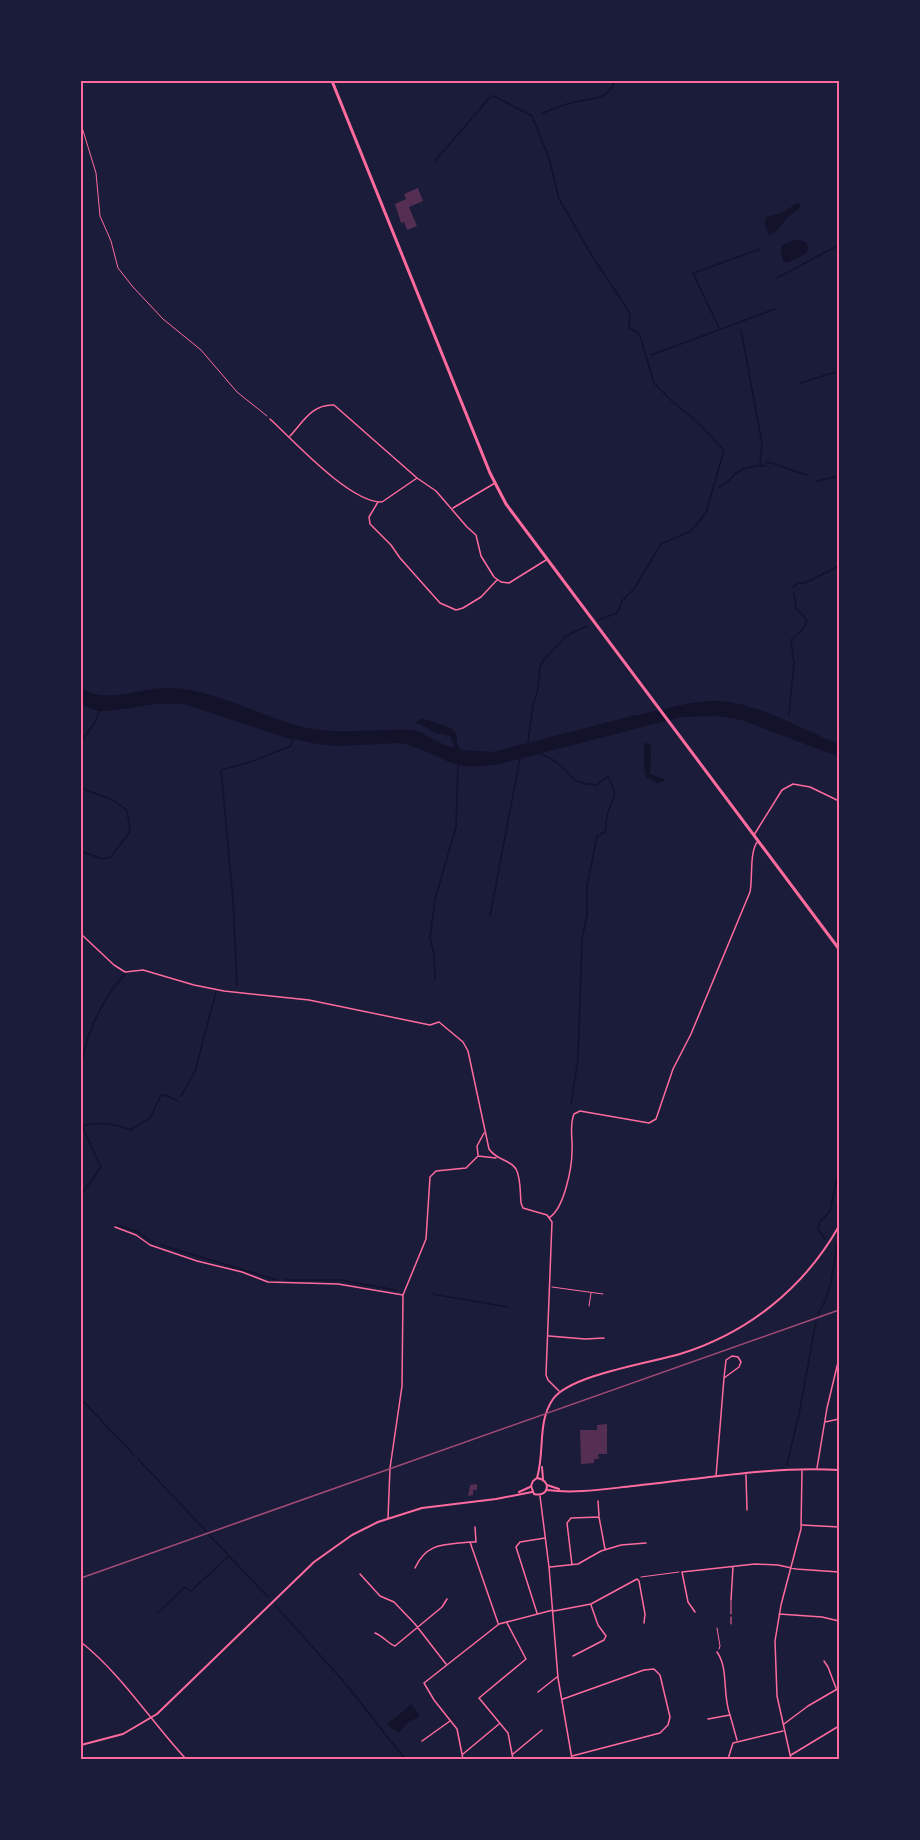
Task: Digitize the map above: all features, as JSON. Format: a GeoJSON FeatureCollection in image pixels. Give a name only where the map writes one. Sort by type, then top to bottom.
{"type":"FeatureCollection","features":[{"type":"Feature","properties":{"kind":"main road"},"geometry":{"type":"LineString","coordinates":[[332,81],[495,483],[510,511],[839,949]]}},
{"type":"Feature","properties":{"kind":"main road"},"geometry":{"type":"LineString","coordinates":[[562,1490],[548,1485],[543,1479],[541,1464],[544,1418],[549,1404],[560,1391],[579,1381],[693,1349],[745,1325],[771,1307],[797,1282],[816,1261],[839,1226]]}},
{"type":"Feature","properties":{"kind":"main road"},"geometry":{"type":"LineString","coordinates":[[532,1492],[531,1486],[537,1478],[541,1464]]}},
{"type":"Feature","properties":{"kind":"main road"},"geometry":{"type":"LineString","coordinates":[[81,1746],[114,1738],[151,1718],[314,1562],[346,1539],[388,1518],[422,1508],[532,1492],[540,1495],[547,1490],[579,1491],[746,1474],[816,1469],[839,1470]]}},
{"type":"Feature","properties":{"kind":"main road"},"geometry":{"type":"LineString","coordinates":[[537,1478],[543,1479]]}},
{"type":"Feature","properties":{"kind":"main road"},"geometry":{"type":"LineString","coordinates":[[547,1490],[548,1485]]}},
{"type":"Feature","properties":{"kind":"main road"},"geometry":{"type":"LineString","coordinates":[[517,1494],[531,1486]]}},
{"type":"Feature","properties":{"kind":"street"},"geometry":{"type":"LineString","coordinates":[[290,436],[314,409],[324,405],[334,405],[417,478],[432,486],[476,535],[481,556],[497,580],[509,583],[546,560]]}},
{"type":"Feature","properties":{"kind":"street"},"geometry":{"type":"LineString","coordinates":[[270,419],[351,492],[362,498],[378,502],[390,498],[417,478]]}},
{"type":"Feature","properties":{"kind":"street"},"geometry":{"type":"LineString","coordinates":[[452,509],[495,483]]}},
{"type":"Feature","properties":{"kind":"street"},"geometry":{"type":"LineString","coordinates":[[378,502],[369,517],[370,524],[440,603],[456,610],[463,608],[481,597],[497,580]]}},
{"type":"Feature","properties":{"kind":"street"},"geometry":{"type":"LineString","coordinates":[[754,836],[782,790],[793,784],[810,787],[839,801]]}},
{"type":"Feature","properties":{"kind":"street"},"geometry":{"type":"LineString","coordinates":[[549,1217],[559,1209],[570,1167],[574,1114],[579,1111],[649,1123],[656,1119],[670,1077],[691,1034],[750,892],[753,877],[753,849],[758,841]]}},
{"type":"Feature","properties":{"kind":"street"},"geometry":{"type":"LineString","coordinates":[[81,933],[114,965],[125,972],[143,970],[224,991],[309,1000],[430,1026],[438,1022],[463,1042],[468,1051],[489,1149],[497,1158]]}},
{"type":"Feature","properties":{"kind":"street"},"geometry":{"type":"LineString","coordinates":[[478,1156],[479,1139],[485,1132]]}},
{"type":"Feature","properties":{"kind":"street"},"geometry":{"type":"LineString","coordinates":[[478,1156],[497,1158],[516,1168],[523,1208],[549,1217],[552,1229],[546,1375],[560,1391]]}},
{"type":"Feature","properties":{"kind":"street"},"geometry":{"type":"LineString","coordinates":[[388,1518],[390,1468],[402,1386],[403,1295],[426,1239],[431,1174],[466,1168],[478,1156]]}},
{"type":"Feature","properties":{"kind":"street"},"geometry":{"type":"LineString","coordinates":[[115,1227],[136,1235],[150,1245],[268,1282],[338,1284],[403,1295]]}},
{"type":"Feature","properties":{"kind":"street"},"geometry":{"type":"LineString","coordinates":[[548,1336],[577,1339],[603,1338]]}},
{"type":"Feature","properties":{"kind":"street"},"geometry":{"type":"LineString","coordinates":[[716,1477],[724,1378],[726,1360],[732,1356],[738,1357],[741,1362],[739,1367],[724,1378]]}},
{"type":"Feature","properties":{"kind":"street"},"geometry":{"type":"LineString","coordinates":[[816,1469],[839,1358]]}},
{"type":"Feature","properties":{"kind":"street"},"geometry":{"type":"LineString","coordinates":[[824,1422],[839,1419]]}},
{"type":"Feature","properties":{"kind":"street"},"geometry":{"type":"LineString","coordinates":[[802,1470],[801,1525],[778,1614],[775,1641],[777,1696],[791,1757],[839,1726]]}},
{"type":"Feature","properties":{"kind":"street"},"geometry":{"type":"LineString","coordinates":[[746,1474],[747,1510]]}},
{"type":"Feature","properties":{"kind":"street"},"geometry":{"type":"LineString","coordinates":[[540,1495],[549,1567],[558,1677],[561,1699],[572,1758],[660,1733],[668,1725],[670,1717],[660,1675],[654,1669],[644,1670],[561,1699]]}},
{"type":"Feature","properties":{"kind":"street"},"geometry":{"type":"LineString","coordinates":[[598,1501],[605,1549]]}},
{"type":"Feature","properties":{"kind":"street"},"geometry":{"type":"LineString","coordinates":[[572,1565],[568,1519],[599,1517]]}},
{"type":"Feature","properties":{"kind":"street"},"geometry":{"type":"LineString","coordinates":[[801,1525],[839,1527]]}},
{"type":"Feature","properties":{"kind":"street"},"geometry":{"type":"LineString","coordinates":[[415,1568],[419,1558],[434,1546],[476,1542],[475,1527]]}},
{"type":"Feature","properties":{"kind":"street"},"geometry":{"type":"LineString","coordinates":[[537,1614],[516,1547],[520,1542],[545,1538]]}},
{"type":"Feature","properties":{"kind":"street"},"geometry":{"type":"LineString","coordinates":[[470,1542],[499,1624]]}},
{"type":"Feature","properties":{"kind":"street"},"geometry":{"type":"LineString","coordinates":[[549,1567],[578,1564],[605,1549],[621,1545],[646,1543]]}},
{"type":"Feature","properties":{"kind":"street"},"geometry":{"type":"LineString","coordinates":[[695,1612],[688,1602],[682,1572],[755,1564],[839,1572]]}},
{"type":"Feature","properties":{"kind":"street"},"geometry":{"type":"LineString","coordinates":[[731,1600],[733,1566]]}},
{"type":"Feature","properties":{"kind":"street"},"geometry":{"type":"LineString","coordinates":[[360,1574],[380,1596],[397,1605],[447,1665]]}},
{"type":"Feature","properties":{"kind":"street"},"geometry":{"type":"LineString","coordinates":[[464,1759],[460,1735],[424,1683],[499,1624],[591,1604],[637,1579],[645,1614],[644,1623]]}},
{"type":"Feature","properties":{"kind":"street"},"geometry":{"type":"LineString","coordinates":[[375,1633],[395,1646],[442,1607],[447,1599]]}},
{"type":"Feature","properties":{"kind":"street"},"geometry":{"type":"LineString","coordinates":[[573,1656],[604,1640],[606,1636],[598,1625],[591,1604]]}},
{"type":"Feature","properties":{"kind":"street"},"geometry":{"type":"LineString","coordinates":[[778,1614],[822,1617],[839,1621]]}},
{"type":"Feature","properties":{"kind":"street"},"geometry":{"type":"LineString","coordinates":[[507,1623],[526,1659],[479,1698],[508,1733],[513,1759]]}},
{"type":"Feature","properties":{"kind":"street"},"geometry":{"type":"LineString","coordinates":[[81,1642],[103,1660],[186,1759]]}},
{"type":"Feature","properties":{"kind":"street"},"geometry":{"type":"LineString","coordinates":[[717,1652],[721,1658],[725,1676],[723,1682],[737,1741]]}},
{"type":"Feature","properties":{"kind":"street"},"geometry":{"type":"LineString","coordinates":[[783,1725],[808,1706],[838,1688],[824,1661]]}},
{"type":"Feature","properties":{"kind":"street"},"geometry":{"type":"LineString","coordinates":[[538,1692],[558,1677]]}},
{"type":"Feature","properties":{"kind":"street"},"geometry":{"type":"LineString","coordinates":[[708,1719],[730,1715]]}},
{"type":"Feature","properties":{"kind":"street"},"geometry":{"type":"LineString","coordinates":[[422,1741],[451,1721]]}},
{"type":"Feature","properties":{"kind":"street"},"geometry":{"type":"LineString","coordinates":[[463,1755],[500,1724]]}},
{"type":"Feature","properties":{"kind":"street"},"geometry":{"type":"LineString","coordinates":[[513,1755],[542,1730]]}},
{"type":"Feature","properties":{"kind":"street"},"geometry":{"type":"LineString","coordinates":[[728,1759],[731,1744],[784,1730]]}},
{"type":"Feature","properties":{"kind":"lane"},"geometry":{"type":"LineString","coordinates":[[550,1287],[603,1294]]}},
{"type":"Feature","properties":{"kind":"lane"},"geometry":{"type":"LineString","coordinates":[[589,1306],[591,1293]]}},
{"type":"Feature","properties":{"kind":"lane"},"geometry":{"type":"LineString","coordinates":[[731,1600],[731,1614]]}},
{"type":"Feature","properties":{"kind":"path"},"geometry":{"type":"LineString","coordinates":[[81,124],[96,173],[100,216],[111,241],[118,268],[171,326],[201,350],[237,392],[270,419]]}},
{"type":"Feature","properties":{"kind":"path"},"geometry":{"type":"LineString","coordinates":[[637,1579],[660,1573],[682,1572]]}},
{"type":"Feature","properties":{"kind":"path"},"geometry":{"type":"LineString","coordinates":[[731,1614],[731,1624]]}},
{"type":"Feature","properties":{"kind":"path"},"geometry":{"type":"LineString","coordinates":[[717,1628],[720,1646],[717,1652]]}},
{"type":"Feature","properties":{"kind":"shaded area"},"geometry":{"type":"Polygon","coordinates":[[[797,203],[801,205],[800,207],[769,235],[765,225],[766,217],[782,213],[797,203]]]}},
{"type":"Feature","properties":{"kind":"shaded area"},"geometry":{"type":"Polygon","coordinates":[[[798,240],[805,242],[808,250],[805,254],[787,263],[783,261],[781,246],[798,240]]]}},
{"type":"Feature","properties":{"kind":"shaded area"},"geometry":{"type":"Polygon","coordinates":[[[81,688],[102,695],[166,688],[183,689],[201,692],[307,728],[333,731],[413,730],[455,748],[450,736],[435,733],[415,723],[421,718],[451,728],[457,735],[457,744],[461,750],[493,752],[632,716],[696,702],[718,701],[764,712],[839,744],[839,757],[742,720],[718,716],[681,717],[503,763],[464,766],[413,746],[399,743],[336,746],[287,738],[184,704],[155,704],[99,711],[81,705],[81,688]]]}},
{"type":"Feature","properties":{"kind":"shaded area"},"geometry":{"type":"Polygon","coordinates":[[[644,743],[650,744],[650,774],[664,781],[657,783],[646,777],[644,743]]]}},
{"type":"Feature","properties":{"kind":"shaded area"},"geometry":{"type":"Polygon","coordinates":[[[411,1704],[419,1714],[418,1717],[406,1724],[399,1733],[387,1724],[411,1704]]]}},
{"type":"Feature","properties":{"kind":"building"},"geometry":{"type":"Polygon","coordinates":[[[418,188],[423,201],[409,207],[417,226],[407,230],[404,222],[401,223],[395,204],[406,199],[404,194],[418,188]]]}},
{"type":"Feature","properties":{"kind":"building"},"geometry":{"type":"Polygon","coordinates":[[[607,1424],[607,1454],[598,1454],[599,1459],[594,1459],[594,1463],[581,1464],[580,1430],[597,1430],[597,1425],[607,1424]]]}},
{"type":"Feature","properties":{"kind":"building"},"geometry":{"type":"Polygon","coordinates":[[[477,1484],[477,1490],[473,1490],[473,1495],[468,1496],[470,1485],[477,1484]]]}},
{"type":"Feature","properties":{"kind":"waterway"},"geometry":{"type":"LineString","coordinates":[[543,113],[569,103],[603,95],[610,90],[615,81]]}},
{"type":"Feature","properties":{"kind":"waterway"},"geometry":{"type":"LineString","coordinates":[[435,161],[491,96],[532,116],[549,158],[559,199],[594,259],[628,310],[629,328],[639,333],[654,383],[724,450],[706,513],[691,531],[661,544],[634,589],[622,601],[617,613],[598,620]]}},
{"type":"Feature","properties":{"kind":"waterway"},"geometry":{"type":"LineString","coordinates":[[777,278],[839,245]]}},
{"type":"Feature","properties":{"kind":"waterway"},"geometry":{"type":"LineString","coordinates":[[720,330],[693,273],[760,249]]}},
{"type":"Feature","properties":{"kind":"waterway"},"geometry":{"type":"LineString","coordinates":[[651,355],[775,309]]}},
{"type":"Feature","properties":{"kind":"waterway"},"geometry":{"type":"LineString","coordinates":[[741,330],[762,443],[760,465]]}},
{"type":"Feature","properties":{"kind":"waterway"},"geometry":{"type":"LineString","coordinates":[[800,383],[839,371]]}},
{"type":"Feature","properties":{"kind":"waterway"},"geometry":{"type":"LineString","coordinates":[[719,487],[740,470],[765,466],[767,462],[808,475]]}},
{"type":"Feature","properties":{"kind":"waterway"},"geometry":{"type":"LineString","coordinates":[[817,481],[839,476]]}},
{"type":"Feature","properties":{"kind":"waterway"},"geometry":{"type":"LineString","coordinates":[[793,587],[839,566]]}},
{"type":"Feature","properties":{"kind":"waterway"},"geometry":{"type":"LineString","coordinates":[[789,714],[794,663],[791,640],[804,628],[807,620],[796,608],[794,593]]}},
{"type":"Feature","properties":{"kind":"waterway"},"geometry":{"type":"LineString","coordinates":[[528,742],[540,667],[543,661],[566,636],[587,626]]}},
{"type":"Feature","properties":{"kind":"waterway"},"geometry":{"type":"LineString","coordinates":[[81,742],[96,721],[100,709]]}},
{"type":"Feature","properties":{"kind":"waterway"},"geometry":{"type":"LineString","coordinates":[[837,731],[839,713]]}},
{"type":"Feature","properties":{"kind":"waterway"},"geometry":{"type":"LineString","coordinates":[[237,986],[233,899],[221,770],[250,762],[291,746],[292,739]]}},
{"type":"Feature","properties":{"kind":"waterway"},"geometry":{"type":"LineString","coordinates":[[541,754],[557,763],[574,779],[582,783],[597,785],[608,776],[614,792],[614,798],[607,814],[605,832],[597,836],[587,886],[587,915],[582,939],[578,1059],[571,1104]]}},
{"type":"Feature","properties":{"kind":"waterway"},"geometry":{"type":"LineString","coordinates":[[490,916],[520,758]]}},
{"type":"Feature","properties":{"kind":"waterway"},"geometry":{"type":"LineString","coordinates":[[435,980],[434,955],[430,937],[435,899],[456,827],[458,763]]}},
{"type":"Feature","properties":{"kind":"waterway"},"geometry":{"type":"LineString","coordinates":[[81,788],[113,800],[127,810],[130,831],[111,857],[102,859],[81,851]]}},
{"type":"Feature","properties":{"kind":"waterway"},"geometry":{"type":"LineString","coordinates":[[81,1077],[85,1049],[94,1022],[100,1009],[125,974]]}},
{"type":"Feature","properties":{"kind":"waterway"},"geometry":{"type":"LineString","coordinates":[[181,1096],[195,1071],[216,992]]}},
{"type":"Feature","properties":{"kind":"waterway"},"geometry":{"type":"LineString","coordinates":[[81,1195],[101,1167],[82,1126],[106,1124],[130,1130],[150,1118],[161,1095],[177,1101]]}},
{"type":"Feature","properties":{"kind":"waterway"},"geometry":{"type":"LineString","coordinates":[[825,1239],[818,1227],[830,1211],[839,1174]]}},
{"type":"Feature","properties":{"kind":"waterway"},"geometry":{"type":"LineString","coordinates":[[117,1225],[138,1232],[154,1243]]}},
{"type":"Feature","properties":{"kind":"waterway"},"geometry":{"type":"LineString","coordinates":[[826,1298],[831,1282],[837,1246],[835,1244]]}},
{"type":"Feature","properties":{"kind":"waterway"},"geometry":{"type":"LineString","coordinates":[[161,1245],[277,1280]]}},
{"type":"Feature","properties":{"kind":"waterway"},"geometry":{"type":"LineString","coordinates":[[285,1280],[340,1280],[396,1290]]}},
{"type":"Feature","properties":{"kind":"waterway"},"geometry":{"type":"LineString","coordinates":[[432,1294],[508,1307]]}},
{"type":"Feature","properties":{"kind":"waterway"},"geometry":{"type":"LineString","coordinates":[[818,1314],[825,1301]]}},
{"type":"Feature","properties":{"kind":"waterway"},"geometry":{"type":"LineString","coordinates":[[787,1465],[816,1321]]}},
{"type":"Feature","properties":{"kind":"waterway"},"geometry":{"type":"LineString","coordinates":[[81,1399],[134,1455]]}},
{"type":"Feature","properties":{"kind":"waterway"},"geometry":{"type":"LineString","coordinates":[[138,1459],[206,1531]]}},
{"type":"Feature","properties":{"kind":"waterway"},"geometry":{"type":"LineString","coordinates":[[209,1535],[268,1597]]}},
{"type":"Feature","properties":{"kind":"waterway"},"geometry":{"type":"LineString","coordinates":[[157,1614],[185,1587],[192,1590],[229,1556]]}},
{"type":"Feature","properties":{"kind":"waterway"},"geometry":{"type":"LineString","coordinates":[[275,1605],[345,1683],[405,1759]]}},
{"type":"Feature","properties":{"kind":"railway"},"geometry":{"type":"LineString","coordinates":[[81,1578],[839,1310]]}}]}
